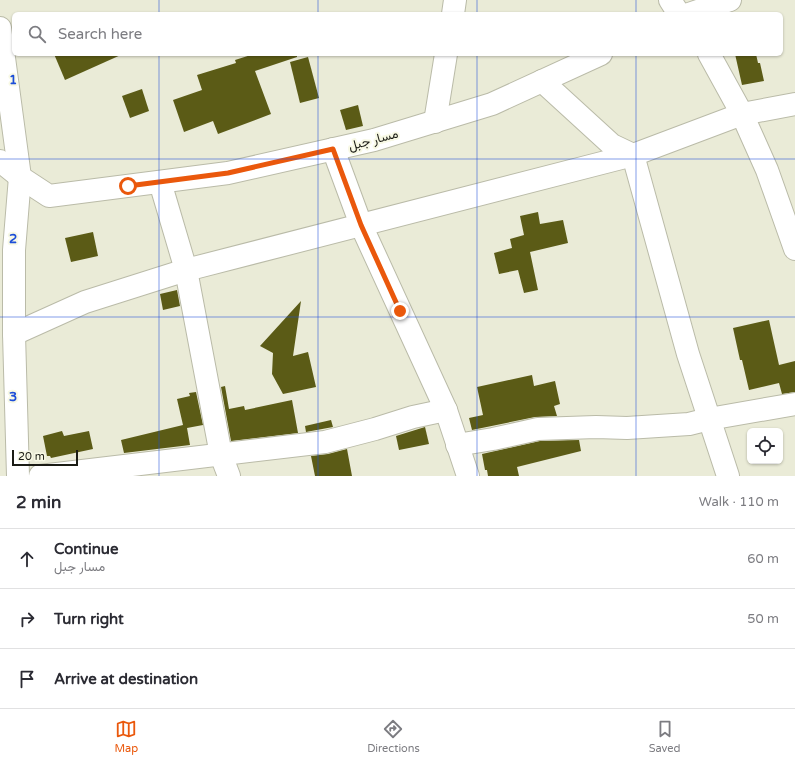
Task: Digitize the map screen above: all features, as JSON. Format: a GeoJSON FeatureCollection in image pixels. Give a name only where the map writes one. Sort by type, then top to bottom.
{"type":"FeatureCollection","features":[{"type":"Feature","properties":{"kind":"street"},"geometry":{"type":"LineString","coordinates":[[453,12],[455,0]]}},
{"type":"Feature","properties":{"kind":"street"},"geometry":{"type":"LineString","coordinates":[[670,0],[678,12]]}},
{"type":"Feature","properties":{"kind":"street"},"geometry":{"type":"LineString","coordinates":[[695,12],[730,0]]}},
{"type":"Feature","properties":{"kind":"street"},"geometry":{"type":"LineString","coordinates":[[0,28],[20,177],[14,250],[14,334],[18,476]]}},
{"type":"Feature","properties":{"kind":"street"},"geometry":{"type":"LineString","coordinates":[[435,122],[446,56]]}},
{"type":"Feature","properties":{"kind":"street","name":"مسار جبل"},"geometry":{"type":"LineString","coordinates":[[0,161],[20,177],[49,196],[228,173],[374,140],[492,104],[597,56]]}},
{"type":"Feature","properties":{"kind":"street"},"geometry":{"type":"LineString","coordinates":[[710,56],[742,114],[768,170],[795,249]]}},
{"type":"Feature","properties":{"kind":"street"},"geometry":{"type":"LineString","coordinates":[[542,81],[612,145],[633,155],[688,354],[728,476]]}},
{"type":"Feature","properties":{"kind":"street"},"geometry":{"type":"LineString","coordinates":[[14,334],[85,302],[186,270],[633,155],[742,114],[795,104]]}},
{"type":"Feature","properties":{"kind":"street"},"geometry":{"type":"LineString","coordinates":[[333,149],[361,225],[446,410],[468,476]]}},
{"type":"Feature","properties":{"kind":"street"},"geometry":{"type":"LineString","coordinates":[[160,182],[186,270],[221,455],[229,476]]}},
{"type":"Feature","properties":{"kind":"street"},"geometry":{"type":"LineString","coordinates":[[457,444],[493,439],[538,429],[596,427],[627,428],[689,424],[709,419],[795,404]]}},
{"type":"Feature","properties":{"kind":"street"},"geometry":{"type":"LineString","coordinates":[[40,476],[325,442],[413,417],[446,410]]}},
{"type":"Feature","properties":{"kind":"building"},"geometry":{"type":"Polygon","coordinates":[[[55,56],[119,56],[65,80],[55,56]]]}},
{"type":"Feature","properties":{"kind":"building"},"geometry":{"type":"Polygon","coordinates":[[[248,56],[297,56],[255,71],[271,114],[218,134],[213,121],[184,132],[173,100],[202,90],[197,75],[236,63],[235,60],[248,56]]]}},
{"type":"Feature","properties":{"kind":"building"},"geometry":{"type":"Polygon","coordinates":[[[735,56],[756,56],[758,63],[760,63],[764,81],[742,85],[735,56]]]}},
{"type":"Feature","properties":{"kind":"building"},"geometry":{"type":"Polygon","coordinates":[[[308,57],[319,98],[300,103],[290,62],[308,57]]]}},
{"type":"Feature","properties":{"kind":"building"},"geometry":{"type":"Polygon","coordinates":[[[142,89],[149,111],[130,118],[122,96],[142,89]]]}},
{"type":"Feature","properties":{"kind":"building"},"geometry":{"type":"Polygon","coordinates":[[[358,105],[363,126],[346,130],[340,110],[358,105]]]}},
{"type":"Feature","properties":{"kind":"building"},"geometry":{"type":"Polygon","coordinates":[[[538,212],[540,224],[563,220],[568,243],[530,252],[538,290],[524,293],[518,270],[499,274],[494,253],[512,248],[510,239],[524,235],[520,216],[538,212]]]}},
{"type":"Feature","properties":{"kind":"building"},"geometry":{"type":"Polygon","coordinates":[[[93,232],[98,256],[71,262],[65,238],[93,232]]]}},
{"type":"Feature","properties":{"kind":"building"},"geometry":{"type":"Polygon","coordinates":[[[177,290],[180,306],[163,310],[160,294],[177,290]]]}},
{"type":"Feature","properties":{"kind":"building"},"geometry":{"type":"Polygon","coordinates":[[[301,301],[293,356],[308,352],[316,387],[283,394],[272,374],[273,353],[260,346],[301,301]]]}},
{"type":"Feature","properties":{"kind":"building"},"geometry":{"type":"Polygon","coordinates":[[[769,320],[779,365],[795,361],[795,392],[782,394],[779,383],[749,390],[742,360],[740,360],[733,328],[769,320]]]}},
{"type":"Feature","properties":{"kind":"building"},"geometry":{"type":"Polygon","coordinates":[[[532,375],[534,386],[555,381],[560,404],[554,406],[557,416],[535,417],[472,430],[469,418],[483,415],[477,387],[532,375]]]}},
{"type":"Feature","properties":{"kind":"building"},"geometry":{"type":"Polygon","coordinates":[[[225,386],[229,409],[244,406],[245,410],[292,400],[298,433],[231,441],[221,387],[225,386]]]}},
{"type":"Feature","properties":{"kind":"building"},"geometry":{"type":"Polygon","coordinates":[[[196,392],[203,425],[187,428],[190,445],[124,453],[121,440],[183,425],[177,399],[190,396],[189,393],[196,392]]]}},
{"type":"Feature","properties":{"kind":"building"},"geometry":{"type":"Polygon","coordinates":[[[331,420],[333,427],[306,432],[305,426],[331,420]]]}},
{"type":"Feature","properties":{"kind":"building"},"geometry":{"type":"Polygon","coordinates":[[[425,427],[429,444],[399,450],[396,436],[425,427]]]}},
{"type":"Feature","properties":{"kind":"building"},"geometry":{"type":"Polygon","coordinates":[[[62,431],[64,436],[89,431],[93,449],[51,458],[50,456],[47,456],[43,436],[62,431]]]}},
{"type":"Feature","properties":{"kind":"building"},"geometry":{"type":"Polygon","coordinates":[[[579,440],[581,451],[517,467],[519,476],[488,476],[487,470],[485,470],[482,454],[540,441],[579,440]]]}},
{"type":"Feature","properties":{"kind":"building"},"geometry":{"type":"Polygon","coordinates":[[[347,449],[352,476],[315,476],[311,456],[328,454],[347,449]]]}},
{"type":"Feature","properties":{"kind":"route"},"geometry":{"type":"LineString","coordinates":[[128,186],[228,173],[333,149],[361,225],[400,311]]}}]}
